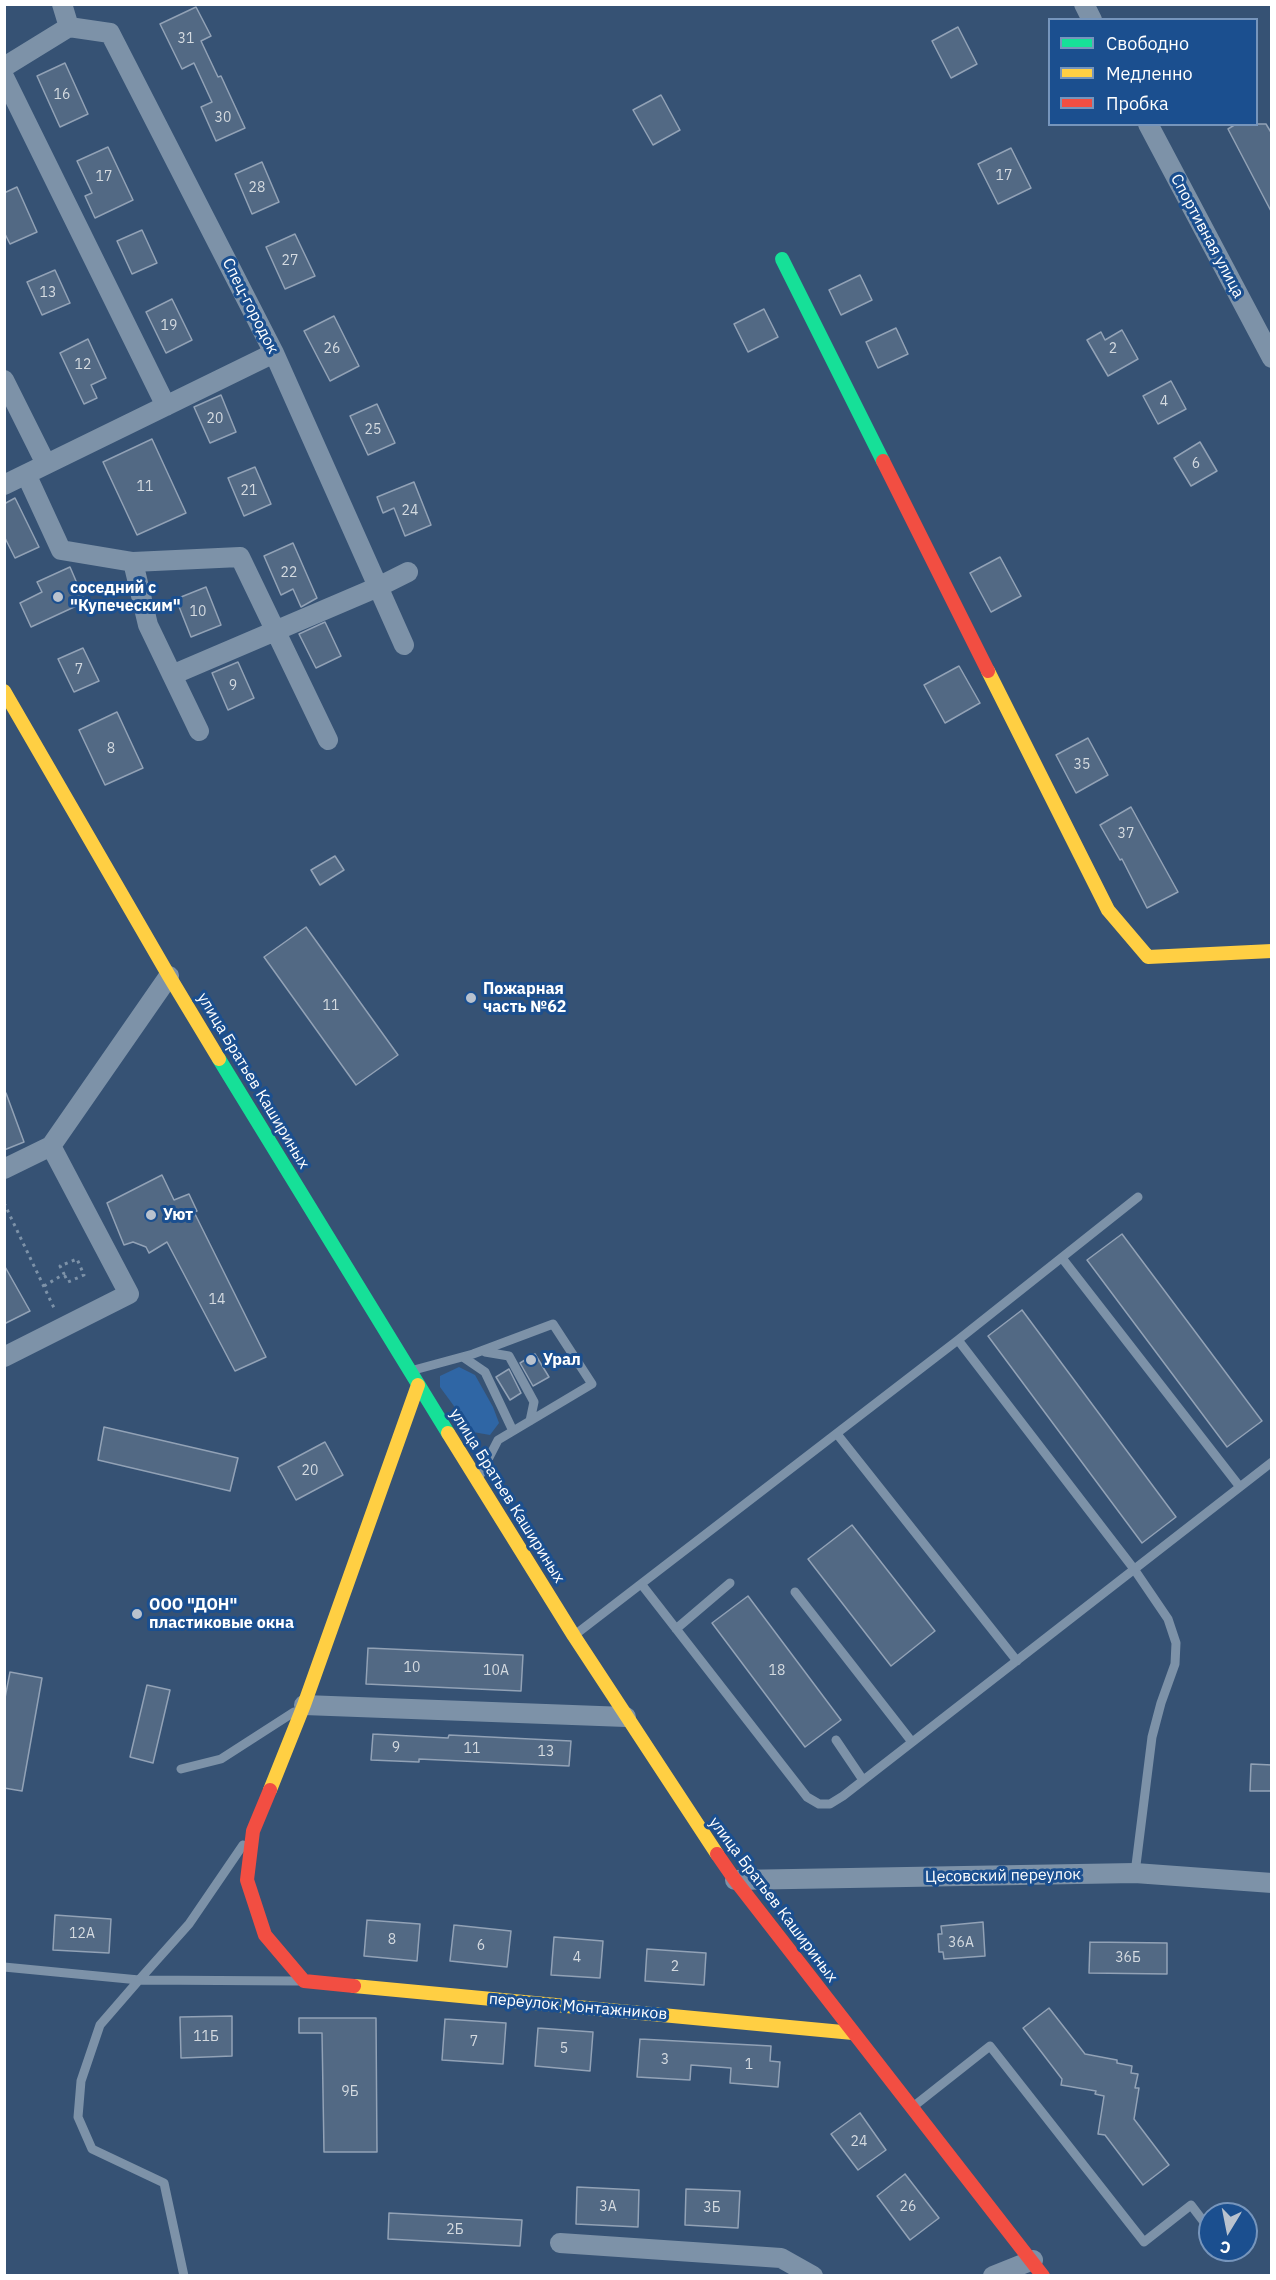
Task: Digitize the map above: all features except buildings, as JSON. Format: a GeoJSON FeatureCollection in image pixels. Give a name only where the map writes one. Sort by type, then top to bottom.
{"type":"FeatureCollection","features":[{"type":"Feature","properties":{"kind":"street"},"geometry":{"type":"LineString","coordinates":[[4,67],[69,27],[62,4]]}},
{"type":"Feature","properties":{"kind":"street"},"geometry":{"type":"LineString","coordinates":[[1084,4],[1091,18]]}},
{"type":"Feature","properties":{"kind":"street","name":"Спец-городок"},"geometry":{"type":"LineString","coordinates":[[69,27],[110,33],[274,353],[404,645]]}},
{"type":"Feature","properties":{"kind":"street"},"geometry":{"type":"LineString","coordinates":[[4,77],[166,406]]}},
{"type":"Feature","properties":{"kind":"street","name":"Спортивная улица"},"geometry":{"type":"LineString","coordinates":[[1149,126],[1267,335],[1272,358]]}},
{"type":"Feature","properties":{"kind":"street"},"geometry":{"type":"LineString","coordinates":[[782,259],[1108,910],[1148,957],[1272,951]]}},
{"type":"Feature","properties":{"kind":"street"},"geometry":{"type":"LineString","coordinates":[[4,485],[274,353]]}},
{"type":"Feature","properties":{"kind":"street"},"geometry":{"type":"LineString","coordinates":[[4,380],[46,464]]}},
{"type":"Feature","properties":{"kind":"street"},"geometry":{"type":"LineString","coordinates":[[26,474],[61,550],[133,562],[240,557],[328,740]]}},
{"type":"Feature","properties":{"kind":"street"},"geometry":{"type":"LineString","coordinates":[[133,562],[148,625],[199,731]]}},
{"type":"Feature","properties":{"kind":"street"},"geometry":{"type":"LineString","coordinates":[[171,675],[408,572]]}},
{"type":"Feature","properties":{"kind":"street","name":"улица Братьев Кашириных"},"geometry":{"type":"LineString","coordinates":[[4,691],[169,976],[418,1385],[626,1717],[735,1880],[1038,2268]]}},
{"type":"Feature","properties":{"kind":"street"},"geometry":{"type":"LineString","coordinates":[[4,1169],[51,1146],[169,976]]}},
{"type":"Feature","properties":{"kind":"street"},"geometry":{"type":"LineString","coordinates":[[4,1357],[129,1294],[51,1146]]}},
{"type":"Feature","properties":{"kind":"street"},"geometry":{"type":"LineString","coordinates":[[303,1981],[265,1935],[247,1880],[253,1831],[304,1706],[418,1385]]}},
{"type":"Feature","properties":{"kind":"street"},"geometry":{"type":"LineString","coordinates":[[304,1706],[626,1717]]}},
{"type":"Feature","properties":{"kind":"street","name":"Цесовский переулок"},"geometry":{"type":"LineString","coordinates":[[735,1880],[1135,1873],[1272,1883]]}},
{"type":"Feature","properties":{"kind":"street","name":"переулок Монтажников"},"geometry":{"type":"LineString","coordinates":[[303,1981],[853,2033]]}},
{"type":"Feature","properties":{"kind":"street"},"geometry":{"type":"LineString","coordinates":[[560,2243],[781,2258],[813,2276]]}},
{"type":"Feature","properties":{"kind":"street"},"geometry":{"type":"LineString","coordinates":[[993,2276],[1038,2268]]}},
{"type":"Feature","properties":{"kind":"lane"},"geometry":{"type":"LineString","coordinates":[[574,1636],[958,1340],[1138,1197]]}},
{"type":"Feature","properties":{"kind":"lane"},"geometry":{"type":"LineString","coordinates":[[1062,1258],[1240,1487]]}},
{"type":"Feature","properties":{"kind":"lane"},"geometry":{"type":"LineString","coordinates":[[410,1371],[483,1351],[553,1324],[592,1384],[498,1440],[477,1479]]}},
{"type":"Feature","properties":{"kind":"lane"},"geometry":{"type":"LineString","coordinates":[[958,1340],[1134,1569],[1168,1619],[1176,1642],[1175,1664],[1152,1737],[1135,1873]]}},
{"type":"Feature","properties":{"kind":"lane"},"geometry":{"type":"LineString","coordinates":[[483,1351],[509,1356],[534,1402],[530,1421]]}},
{"type":"Feature","properties":{"kind":"lane"},"geometry":{"type":"LineString","coordinates":[[463,1357],[485,1372],[513,1431]]}},
{"type":"Feature","properties":{"kind":"lane"},"geometry":{"type":"LineString","coordinates":[[837,1434],[1017,1661]]}},
{"type":"Feature","properties":{"kind":"lane"},"geometry":{"type":"LineString","coordinates":[[642,1585],[807,1797],[819,1804],[830,1804],[1272,1462]]}},
{"type":"Feature","properties":{"kind":"lane"},"geometry":{"type":"LineString","coordinates":[[676,1629],[730,1583]]}},
{"type":"Feature","properties":{"kind":"lane"},"geometry":{"type":"LineString","coordinates":[[795,1592],[912,1742]]}},
{"type":"Feature","properties":{"kind":"lane"},"geometry":{"type":"LineString","coordinates":[[181,1769],[221,1759],[304,1706]]}},
{"type":"Feature","properties":{"kind":"lane"},"geometry":{"type":"LineString","coordinates":[[836,1740],[863,1780]]}},
{"type":"Feature","properties":{"kind":"lane"},"geometry":{"type":"LineString","coordinates":[[184,2276],[164,2183],[92,2149],[78,2116],[81,2081],[100,2025],[189,1924],[253,1831]]}},
{"type":"Feature","properties":{"kind":"lane"},"geometry":{"type":"LineString","coordinates":[[4,1967],[139,1980],[303,1981]]}},
{"type":"Feature","properties":{"kind":"lane"},"geometry":{"type":"LineString","coordinates":[[912,2107],[990,2046],[1144,2242],[1191,2205],[1198,2214]]}},
{"type":"Feature","properties":{"kind":"path"},"geometry":{"type":"LineString","coordinates":[[4,1203],[63,1327]]}},
{"type":"Feature","properties":{"kind":"path"},"geometry":{"type":"LineString","coordinates":[[77,1258],[84,1275],[68,1282],[64,1274],[60,1266],[77,1258]]}},
{"type":"Feature","properties":{"kind":"path"},"geometry":{"type":"LineString","coordinates":[[44,1286],[64,1274]]}},
{"type":"Feature","properties":{"kind":"shaded area"},"geometry":{"type":"Polygon","coordinates":[[[459,1367],[475,1375],[493,1407],[499,1423],[490,1435],[473,1432],[440,1387],[440,1376],[459,1367]]]}},
{"type":"Feature","properties":{"kind":"traffic: fast"},"geometry":{"type":"LineString","coordinates":[[782,259],[883,461]]}},
{"type":"Feature","properties":{"kind":"traffic: fast"},"geometry":{"type":"LineString","coordinates":[[219,1059],[448,1433]]}},
{"type":"Feature","properties":{"kind":"traffic: slow"},"geometry":{"type":"LineString","coordinates":[[988,671],[1108,910],[1148,957],[1272,951]]}},
{"type":"Feature","properties":{"kind":"traffic: slow"},"geometry":{"type":"LineString","coordinates":[[4,691],[219,1059]]}},
{"type":"Feature","properties":{"kind":"traffic: slow"},"geometry":{"type":"LineString","coordinates":[[270,1790],[304,1705],[418,1385]]}},
{"type":"Feature","properties":{"kind":"traffic: slow"},"geometry":{"type":"LineString","coordinates":[[448,1433],[574,1636],[717,1854]]}},
{"type":"Feature","properties":{"kind":"traffic: slow"},"geometry":{"type":"LineString","coordinates":[[354,1986],[853,2033]]}},
{"type":"Feature","properties":{"kind":"traffic: jam"},"geometry":{"type":"LineString","coordinates":[[883,461],[988,671]]}},
{"type":"Feature","properties":{"kind":"traffic: jam"},"geometry":{"type":"LineString","coordinates":[[270,1790],[253,1831],[247,1880],[265,1935],[304,1981],[354,1986]]}},
{"type":"Feature","properties":{"kind":"traffic: jam"},"geometry":{"type":"LineString","coordinates":[[717,1854],[1043,2276]]}},
{"type":"Feature","properties":{"kind":"place","name":"соседний с \"Купеческим\""},"geometry":{"type":"Point","coordinates":[58,597]}},
{"type":"Feature","properties":{"kind":"place","name":"Пожарная часть №62"},"geometry":{"type":"Point","coordinates":[471,998]}},
{"type":"Feature","properties":{"kind":"place","name":"Уют"},"geometry":{"type":"Point","coordinates":[151,1215]}},
{"type":"Feature","properties":{"kind":"place","name":"Урал"},"geometry":{"type":"Point","coordinates":[531,1360]}},
{"type":"Feature","properties":{"kind":"place","name":"ООО \"ДОН\" пластиковые окна"},"geometry":{"type":"Point","coordinates":[137,1614]}}]}
